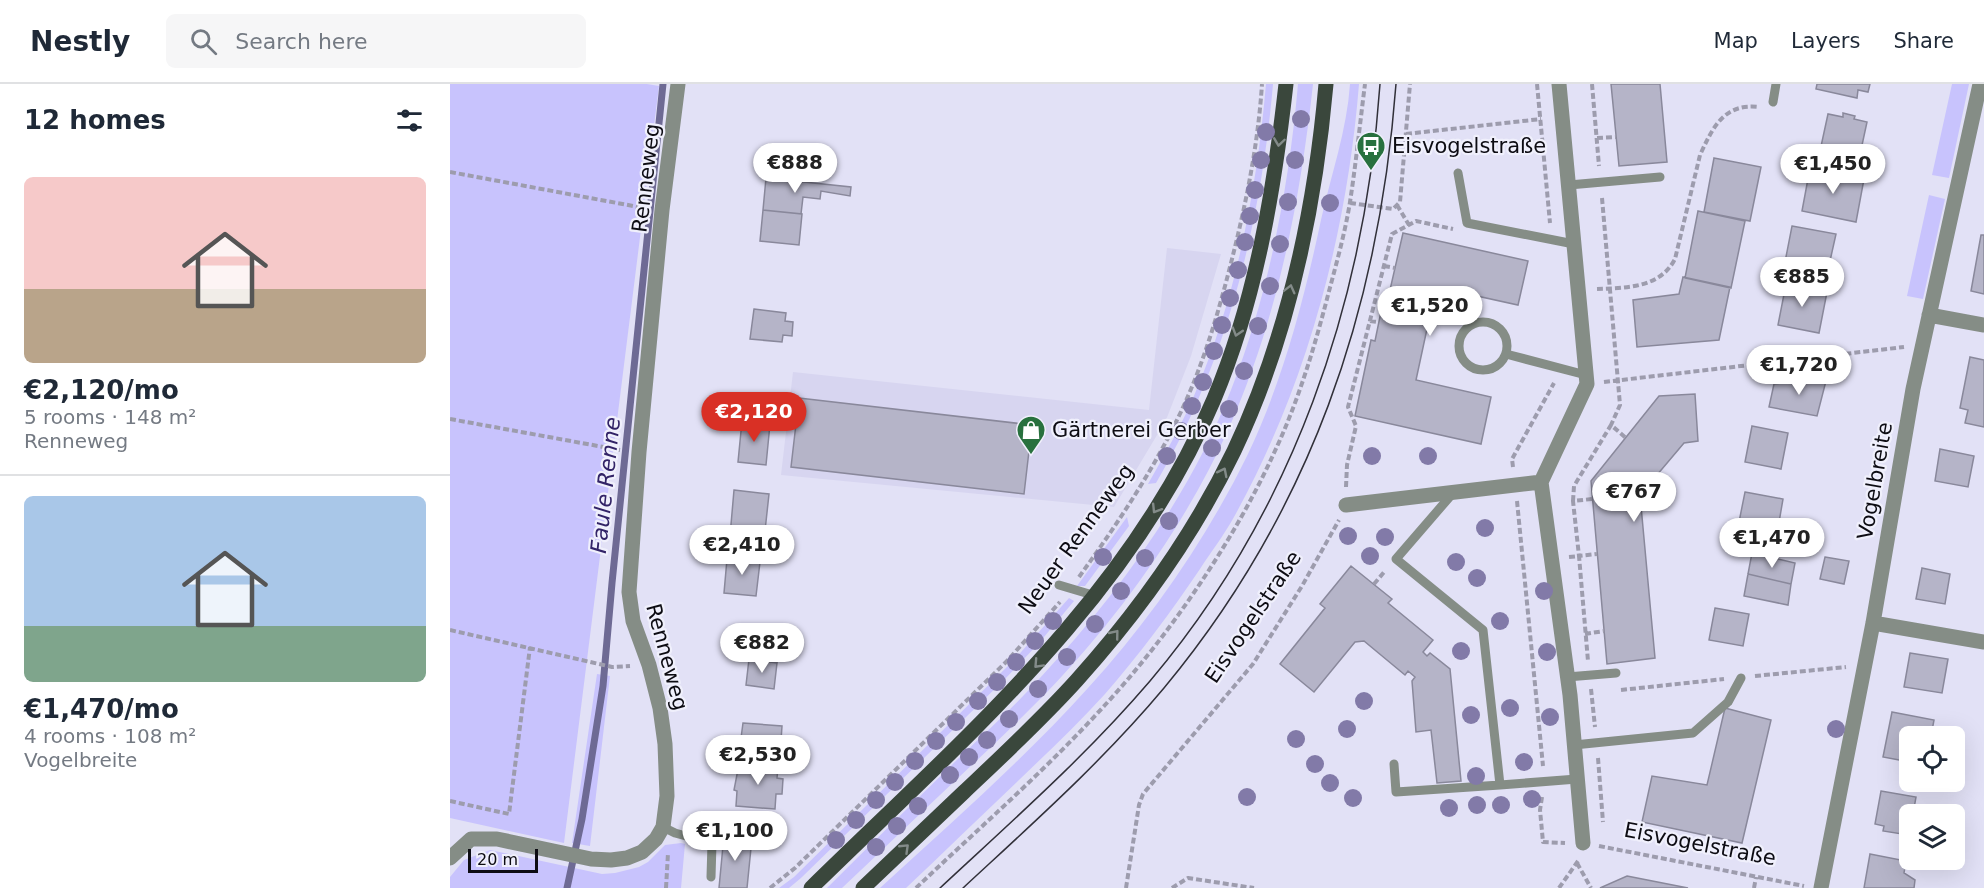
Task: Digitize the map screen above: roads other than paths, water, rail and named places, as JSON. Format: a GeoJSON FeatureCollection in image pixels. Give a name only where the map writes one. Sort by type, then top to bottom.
{"type":"FeatureCollection","features":[{"type":"Feature","properties":{"kind":"main road"},"geometry":{"type":"LineString","coordinates":[[811,888],[1003,700],[1069,629],[1096,596],[1140,534],[1170,485],[1197,436],[1225,369],[1250,290],[1272,186],[1286,84]]}},
{"type":"Feature","properties":{"kind":"main road"},"geometry":{"type":"LineString","coordinates":[[863,888],[1014,745],[1076,681],[1157,579],[1219,481],[1260,388],[1283,316],[1312,196],[1326,84]]}},
{"type":"Feature","properties":{"kind":"street","name":"Renneweg"},"geometry":{"type":"LineString","coordinates":[[663,827],[667,796],[665,744],[660,708],[649,665],[633,621],[629,592],[639,452],[662,210],[678,84]]}},
{"type":"Feature","properties":{"kind":"street"},"geometry":{"type":"LineString","coordinates":[[1559,84],[1586,380],[1541,482],[1570,695],[1583,843]]}},
{"type":"Feature","properties":{"kind":"street","name":"Vogelbreite"},"geometry":{"type":"LineString","coordinates":[[1815,887],[1865,665],[1922,346],[1980,84]]}},
{"type":"Feature","properties":{"kind":"street"},"geometry":{"type":"LineString","coordinates":[[1929,315],[1984,325]]}},
{"type":"Feature","properties":{"kind":"street"},"geometry":{"type":"LineString","coordinates":[[1346,505],[1541,482]]}},
{"type":"Feature","properties":{"kind":"street"},"geometry":{"type":"LineString","coordinates":[[1873,623],[1984,642]]}},
{"type":"Feature","properties":{"kind":"street"},"geometry":{"type":"LineString","coordinates":[[450,858],[471,839],[497,839],[591,859],[611,860],[635,855],[649,847],[663,827]]}},
{"type":"Feature","properties":{"kind":"lane"},"geometry":{"type":"LineString","coordinates":[[1773,102],[1776,84]]}},
{"type":"Feature","properties":{"kind":"lane"},"geometry":{"type":"LineString","coordinates":[[1458,173],[1467,223],[1574,244]]}},
{"type":"Feature","properties":{"kind":"lane"},"geometry":{"type":"LineString","coordinates":[[1569,185],[1660,177]]}},
{"type":"Feature","properties":{"kind":"lane"},"geometry":{"type":"LineString","coordinates":[[1478,322],[1494,324],[1505,337],[1508,345],[1506,354],[1503,361],[1488,370],[1480,371],[1465,363],[1460,356],[1460,339],[1464,331],[1478,322]]}},
{"type":"Feature","properties":{"kind":"lane"},"geometry":{"type":"LineString","coordinates":[[1506,354],[1586,380]]}},
{"type":"Feature","properties":{"kind":"lane"},"geometry":{"type":"LineString","coordinates":[[1453,492],[1396,559],[1483,630],[1500,785]]}},
{"type":"Feature","properties":{"kind":"lane"},"geometry":{"type":"LineString","coordinates":[[1059,585],[1096,596]]}},
{"type":"Feature","properties":{"kind":"lane"},"geometry":{"type":"LineString","coordinates":[[1567,677],[1616,673]]}},
{"type":"Feature","properties":{"kind":"lane"},"geometry":{"type":"LineString","coordinates":[[1574,745],[1693,733],[1728,702],[1741,678]]}},
{"type":"Feature","properties":{"kind":"lane"},"geometry":{"type":"LineString","coordinates":[[1394,764],[1396,792],[1577,779]]}},
{"type":"Feature","properties":{"kind":"lane"},"geometry":{"type":"LineString","coordinates":[[663,827],[675,833],[712,843],[711,877]]}},
{"type":"Feature","properties":{"kind":"waterway","name":"Faule Renne"},"geometry":{"type":"LineString","coordinates":[[567,888],[582,819],[603,686],[663,84]]}},
{"type":"Feature","properties":{"kind":"tram line"},"geometry":{"type":"LineString","coordinates":[[940,888],[1048,788],[1126,709],[1200,616],[1244,547],[1282,476],[1313,401],[1338,325],[1358,246],[1372,166],[1380,84]]}},
{"type":"Feature","properties":{"kind":"tram line"},"geometry":{"type":"LineString","coordinates":[[963,888],[1066,791],[1141,715],[1215,621],[1259,551],[1297,479],[1328,405],[1354,328],[1373,249],[1387,168],[1396,84]]}},
{"type":"Feature","properties":{"kind":"place","name":"Eisvogelstraße"},"geometry":{"type":"Point","coordinates":[1371,172]}},
{"type":"Feature","properties":{"kind":"place","name":"Gärtnerei Gerber"},"geometry":{"type":"Point","coordinates":[1031,456]}}]}
